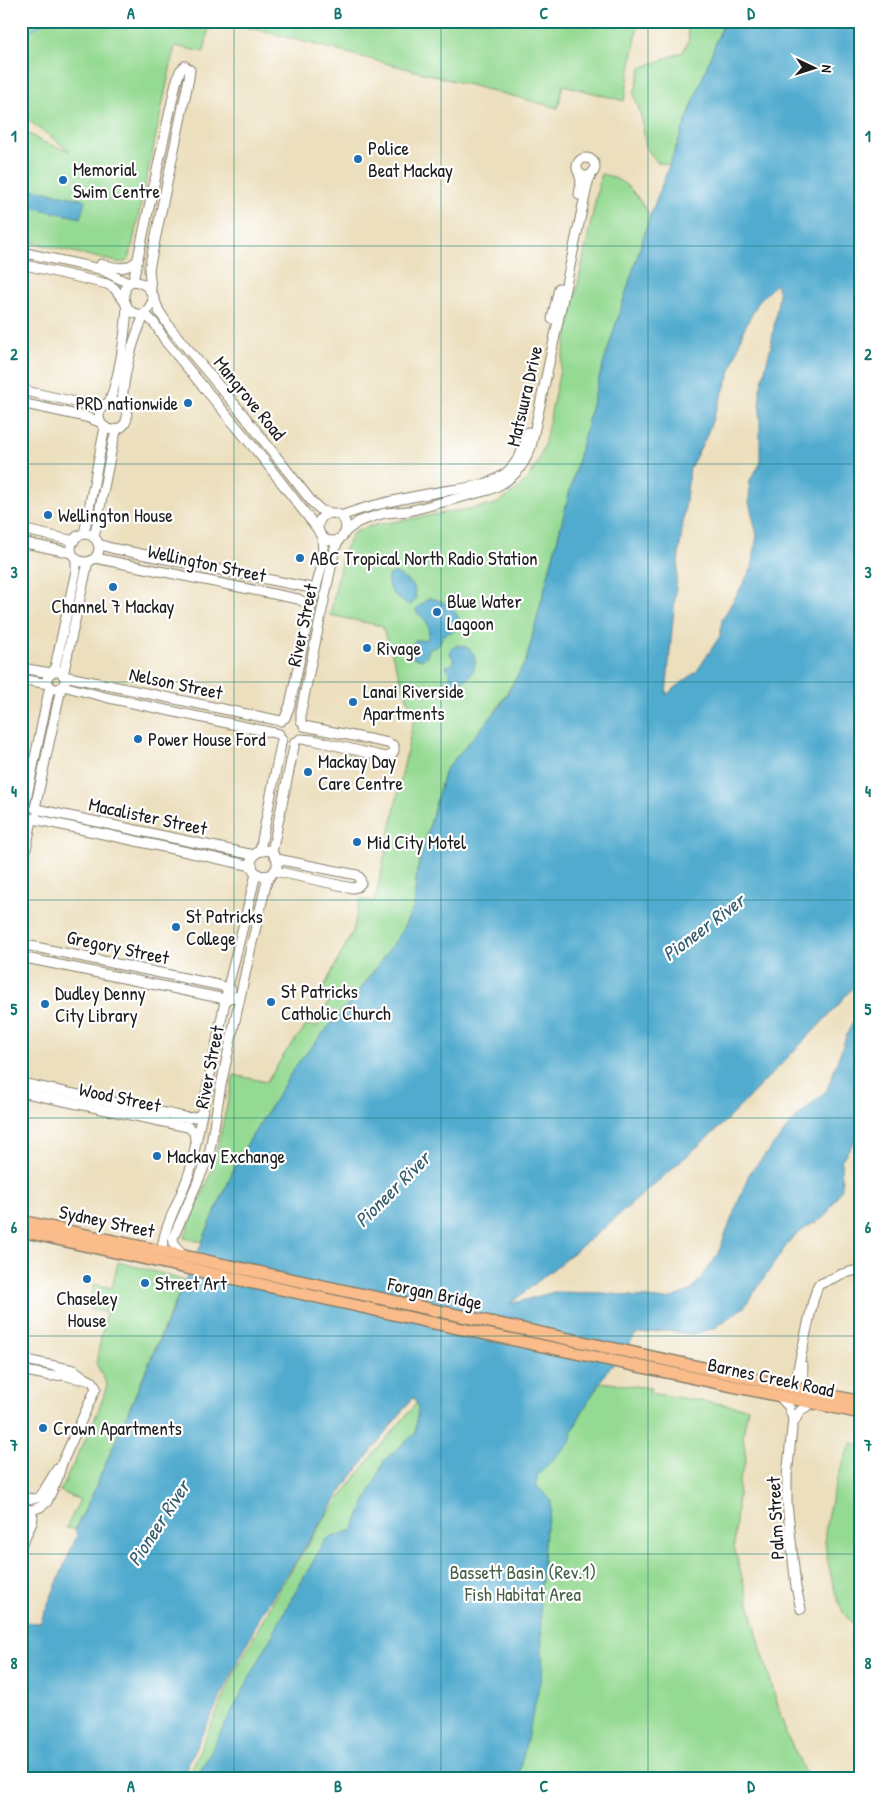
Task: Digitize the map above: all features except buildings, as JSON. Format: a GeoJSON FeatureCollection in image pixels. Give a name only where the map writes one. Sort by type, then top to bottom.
{"type":"FeatureCollection","features":[{"type":"Feature","properties":{"kind":"main road","name":"Sydney Street"},"geometry":{"type":"LineString","coordinates":[[21,1221],[162,1251],[182,1264]]}},
{"type":"Feature","properties":{"kind":"main road","name":"Sydney Street"},"geometry":{"type":"LineString","coordinates":[[21,1231],[182,1264]]}},
{"type":"Feature","properties":{"kind":"main road"},"geometry":{"type":"LineString","coordinates":[[115,1240],[118,1252]]}},
{"type":"Feature","properties":{"kind":"main road","name":"Forgan Bridge"},"geometry":{"type":"LineString","coordinates":[[182,1264],[676,1369]]}},
{"type":"Feature","properties":{"kind":"main road","name":"Barnes Creek Road"},"geometry":{"type":"LineString","coordinates":[[676,1369],[794,1387],[861,1402]]}},
{"type":"Feature","properties":{"kind":"main road","name":"Barnes Creek Road"},"geometry":{"type":"LineString","coordinates":[[676,1369],[779,1396],[861,1413]]}},
{"type":"Feature","properties":{"kind":"main road"},"geometry":{"type":"LineString","coordinates":[[794,1387],[800,1395],[861,1408]]}},
{"type":"Feature","properties":{"kind":"street"},"geometry":{"type":"LineString","coordinates":[[58,674],[76,571],[71,549],[74,540],[84,534],[102,424],[99,414],[113,391],[125,332],[126,304],[124,294],[137,261],[176,83],[180,70],[185,66],[190,70],[189,78],[149,270],[152,306],[145,314],[135,336],[124,387],[122,406]]}},
{"type":"Feature","properties":{"kind":"street"},"geometry":{"type":"LineString","coordinates":[[582,159],[590,159],[595,168],[592,173],[587,176],[579,173],[578,163],[582,159]]}},
{"type":"Feature","properties":{"kind":"street","name":"Matsuura Drive"},"geometry":{"type":"LineString","coordinates":[[341,516],[369,506],[486,483],[506,473],[515,464],[523,452],[526,440],[581,185],[579,173]]}},
{"type":"Feature","properties":{"kind":"street","name":"Matsuura Drive"},"geometry":{"type":"LineString","coordinates":[[343,535],[366,518],[385,513],[408,511],[489,490],[501,485],[520,469],[531,446],[588,182],[592,173]]}},
{"type":"Feature","properties":{"kind":"street"},"geometry":{"type":"LineString","coordinates":[[21,252],[103,270],[130,282],[145,284],[152,292]]}},
{"type":"Feature","properties":{"kind":"street"},"geometry":{"type":"LineString","coordinates":[[69,262],[90,262],[124,269],[129,268],[137,261]]}},
{"type":"Feature","properties":{"kind":"street"},"geometry":{"type":"LineString","coordinates":[[21,264],[107,284],[114,288],[135,313],[145,314]]}},
{"type":"Feature","properties":{"kind":"street","name":"Mangrove Road"},"geometry":{"type":"LineString","coordinates":[[152,292],[159,311],[171,329],[242,413],[312,502],[322,511],[331,513]]}},
{"type":"Feature","properties":{"kind":"street","name":"Mangrove Road"},"geometry":{"type":"LineString","coordinates":[[145,314],[251,444],[321,534]]}},
{"type":"Feature","properties":{"kind":"street"},"geometry":{"type":"LineString","coordinates":[[21,390],[89,405],[116,403],[122,406],[126,412],[126,420],[122,427],[111,430],[86,417],[21,403]]}},
{"type":"Feature","properties":{"kind":"street"},"geometry":{"type":"LineString","coordinates":[[58,674],[91,560],[99,551],[96,541],[113,442],[118,429]]}},
{"type":"Feature","properties":{"kind":"street"},"geometry":{"type":"LineString","coordinates":[[331,513],[341,516],[346,523],[343,535],[329,540],[321,534],[321,519],[331,513]]}},
{"type":"Feature","properties":{"kind":"street"},"geometry":{"type":"LineString","coordinates":[[21,529],[74,540]]}},
{"type":"Feature","properties":{"kind":"street"},"geometry":{"type":"LineString","coordinates":[[84,534],[96,541]]}},
{"type":"Feature","properties":{"kind":"street","name":"River Street"},"geometry":{"type":"LineString","coordinates":[[283,720],[290,705],[323,555],[321,534]]}},
{"type":"Feature","properties":{"kind":"street","name":"River Street"},"geometry":{"type":"LineString","coordinates":[[302,723],[300,711],[335,548],[343,535]]}},
{"type":"Feature","properties":{"kind":"street","name":"Wellington Street"},"geometry":{"type":"LineString","coordinates":[[96,541],[111,548],[316,589]]}},
{"type":"Feature","properties":{"kind":"street"},"geometry":{"type":"LineString","coordinates":[[21,542],[91,560]]}},
{"type":"Feature","properties":{"kind":"street","name":"Wellington Street"},"geometry":{"type":"LineString","coordinates":[[91,560],[115,560],[298,599],[311,606]]}},
{"type":"Feature","properties":{"kind":"street","name":"Nelson Street"},"geometry":{"type":"LineString","coordinates":[[21,668],[283,720]]}},
{"type":"Feature","properties":{"kind":"street"},"geometry":{"type":"LineString","coordinates":[[33,820],[28,821],[22,812],[49,685],[48,678],[58,674]]}},
{"type":"Feature","properties":{"kind":"street"},"geometry":{"type":"LineString","coordinates":[[21,873],[33,820],[37,813],[36,808],[62,687],[65,682],[58,674]]}},
{"type":"Feature","properties":{"kind":"street"},"geometry":{"type":"LineString","coordinates":[[21,679],[49,685],[55,689],[62,687]]}},
{"type":"Feature","properties":{"kind":"street","name":"Nelson Street"},"geometry":{"type":"LineString","coordinates":[[62,687],[281,736]]}},
{"type":"Feature","properties":{"kind":"street"},"geometry":{"type":"LineString","coordinates":[[293,717],[302,723],[388,743],[394,746],[394,751],[390,756],[385,757],[313,740],[288,742],[281,736],[278,729],[283,720],[293,717]]}},
{"type":"Feature","properties":{"kind":"street"},"geometry":{"type":"LineString","coordinates":[[273,873],[278,863],[275,856],[298,741],[304,733],[302,723]]}},
{"type":"Feature","properties":{"kind":"street"},"geometry":{"type":"LineString","coordinates":[[257,852],[264,850],[275,856],[317,868],[357,875],[361,883],[358,887],[352,888],[273,873],[263,876],[254,870],[251,860],[257,852],[281,736]]}},
{"type":"Feature","properties":{"kind":"street"},"geometry":{"type":"LineString","coordinates":[[22,812],[30,804],[36,808]]}},
{"type":"Feature","properties":{"kind":"street","name":"Macalister Street"},"geometry":{"type":"LineString","coordinates":[[36,808],[257,852]]}},
{"type":"Feature","properties":{"kind":"street","name":"Macalister Street"},"geometry":{"type":"LineString","coordinates":[[33,820],[254,870]]}},
{"type":"Feature","properties":{"kind":"street"},"geometry":{"type":"LineString","coordinates":[[314,880],[317,868]]}},
{"type":"Feature","properties":{"kind":"street","name":"River Street"},"geometry":{"type":"LineString","coordinates":[[162,1251],[164,1235],[184,1191],[196,1149],[225,999],[254,870]]}},
{"type":"Feature","properties":{"kind":"street","name":"River Street"},"geometry":{"type":"LineString","coordinates":[[182,1264],[174,1248],[173,1238],[207,1160],[240,996],[267,881],[273,873]]}},
{"type":"Feature","properties":{"kind":"street","name":"Gregory Street"},"geometry":{"type":"LineString","coordinates":[[21,944],[228,987],[240,996]]}},
{"type":"Feature","properties":{"kind":"street","name":"Gregory Street"},"geometry":{"type":"LineString","coordinates":[[21,957],[225,999],[240,996]]}},
{"type":"Feature","properties":{"kind":"street"},"geometry":{"type":"LineString","coordinates":[[206,995],[210,990],[208,983]]}},
{"type":"Feature","properties":{"kind":"street","name":"Wood Street"},"geometry":{"type":"LineString","coordinates":[[24,1088],[129,1110],[191,1118],[200,1115],[204,1106]]}},
{"type":"Feature","properties":{"kind":"street","name":"Wood Street"},"geometry":{"type":"LineString","coordinates":[[129,1110],[190,1128],[195,1133],[196,1149]]}},
{"type":"Feature","properties":{"kind":"street"},"geometry":{"type":"LineString","coordinates":[[196,1149],[198,1157],[203,1157],[206,1144],[213,1134]]}},
{"type":"Feature","properties":{"kind":"street"},"geometry":{"type":"LineString","coordinates":[[794,1387],[818,1284],[842,1274],[861,1269]]}},
{"type":"Feature","properties":{"kind":"street"},"geometry":{"type":"LineString","coordinates":[[805,1341],[803,1378],[811,1387],[829,1395]]}},
{"type":"Feature","properties":{"kind":"street"},"geometry":{"type":"LineString","coordinates":[[21,1358],[57,1371]]}},
{"type":"Feature","properties":{"kind":"street"},"geometry":{"type":"LineString","coordinates":[[21,1370],[76,1371],[95,1384],[96,1389],[62,1463],[40,1497],[33,1499],[23,1497]]}},
{"type":"Feature","properties":{"kind":"street","name":"Palm Street"},"geometry":{"type":"LineString","coordinates":[[779,1396],[790,1408],[793,1424],[787,1476],[787,1503],[796,1587],[801,1609]]}},
{"type":"Feature","properties":{"kind":"street"},"geometry":{"type":"LineString","coordinates":[[793,1424],[798,1412],[812,1403]]}},
{"type":"Feature","properties":{"kind":"street"},"geometry":{"type":"LineString","coordinates":[[24,1509],[39,1508],[46,1503],[57,1480],[62,1463]]}},
{"type":"Feature","properties":{"kind":"street"},"geometry":{"type":"LineString","coordinates":[[23,1497],[29,1503],[24,1509]]}},
{"type":"Feature","properties":{"kind":"street"},"geometry":{"type":"LineString","coordinates":[[21,1545],[33,1520],[31,1512],[24,1509]]}},
{"type":"Feature","properties":{"kind":"green space"},"geometry":{"type":"Polygon","coordinates":[[[21,21],[210,21],[204,52],[175,46],[130,256],[127,261],[115,262],[21,240],[21,129],[42,142],[70,151],[21,115],[21,21]]]}},
{"type":"Feature","properties":{"kind":"green space"},"geometry":{"type":"Polygon","coordinates":[[[224,21],[639,21],[624,101],[563,85],[558,108],[224,21]]]}},
{"type":"Feature","properties":{"kind":"green space"},"geometry":{"type":"Polygon","coordinates":[[[679,21],[739,21],[715,46],[669,165],[657,162],[646,148],[642,120],[634,94],[641,68],[683,52],[689,39],[687,27],[679,21]]]}},
{"type":"Feature","properties":{"kind":"green space"},"geometry":{"type":"Polygon","coordinates":[[[601,174],[618,180],[631,189],[650,216],[599,378],[526,661],[494,714],[445,770],[417,871],[414,907],[399,936],[359,991],[297,1064],[239,1157],[202,1242],[184,1238],[212,1170],[234,1075],[267,1082],[285,1053],[307,1025],[316,1027],[323,1018],[329,998],[321,996],[324,987],[353,931],[360,899],[375,901],[414,718],[382,626],[330,615],[343,553],[353,533],[370,526],[496,504],[517,490],[527,480],[538,462],[544,446],[601,174]]]}},
{"type":"Feature","properties":{"kind":"green space"},"geometry":{"type":"Polygon","coordinates":[[[118,1262],[184,1281],[89,1502],[75,1529],[66,1528],[80,1500],[60,1491],[92,1426],[107,1385],[96,1363],[106,1313],[89,1309],[94,1284],[112,1288],[118,1262]]]}},
{"type":"Feature","properties":{"kind":"green space","name":"Bassett Basin (Rev.1) Fish Habitat Area"},"geometry":{"type":"Polygon","coordinates":[[[437,1380],[595,1391],[600,1382],[651,1388],[649,1393],[748,1408],[743,1435],[746,1460],[739,1482],[734,1547],[786,1733],[808,1779],[187,1779],[234,1674],[280,1588],[327,1515],[379,1447],[437,1380]]]}},
{"type":"Feature","properties":{"kind":"green space"},"geometry":{"type":"Polygon","coordinates":[[[852,1443],[861,1445],[861,1676],[853,1657],[851,1646],[856,1626],[846,1616],[840,1605],[831,1574],[825,1542],[826,1524],[831,1500],[847,1452],[852,1443]]]}},
{"type":"Feature","properties":{"kind":"water","name":"Pioneer River"},"geometry":{"type":"Polygon","coordinates":[[[724,21],[861,21],[861,977],[835,1009],[720,1127],[604,1228],[510,1304],[554,1292],[604,1293],[667,1300],[692,1290],[717,1256],[749,1174],[795,1119],[827,1090],[847,1034],[861,1005],[861,1136],[856,1139],[841,1161],[842,1188],[825,1217],[791,1239],[744,1307],[715,1328],[692,1334],[664,1331],[636,1334],[619,1359],[606,1372],[581,1414],[573,1430],[570,1442],[537,1476],[537,1486],[551,1500],[551,1512],[545,1531],[540,1606],[543,1669],[518,1779],[196,1779],[292,1598],[326,1539],[353,1530],[385,1459],[415,1434],[418,1407],[413,1397],[344,1487],[262,1613],[182,1779],[21,1779],[21,1622],[40,1623],[77,1535],[75,1529],[89,1502],[239,1157],[297,1064],[359,991],[399,936],[414,907],[417,871],[445,770],[499,708],[526,661],[599,378],[650,216],[724,21]],[[776,284],[759,301],[743,331],[731,371],[706,437],[690,468],[679,554],[666,695],[697,671],[720,636],[722,620],[752,568],[757,535],[749,502],[750,480],[760,464],[760,389],[771,346],[779,294],[776,284]]]}},
{"type":"Feature","properties":{"kind":"water"},"geometry":{"type":"Polygon","coordinates":[[[34,189],[85,200],[81,218],[30,207],[34,189]]]}},
{"type":"Feature","properties":{"kind":"water"},"geometry":{"type":"Polygon","coordinates":[[[395,572],[414,586],[416,598],[412,604],[409,605],[393,594],[389,586],[388,576],[395,572]]]}},
{"type":"Feature","properties":{"kind":"water"},"geometry":{"type":"Polygon","coordinates":[[[429,598],[439,600],[448,605],[460,621],[457,629],[444,635],[437,647],[430,648],[426,657],[421,660],[413,657],[413,644],[416,640],[427,640],[429,630],[427,623],[416,612],[416,609],[429,598]]]}},
{"type":"Feature","properties":{"kind":"water"},"geometry":{"type":"Polygon","coordinates":[[[458,645],[467,648],[473,653],[474,667],[471,674],[465,680],[457,684],[447,685],[446,680],[451,676],[446,666],[452,665],[454,661],[450,653],[451,649],[458,645]]]}},
{"type":"Feature","properties":{"kind":"waterway"},"geometry":{"type":"LineString","coordinates":[[21,29],[31,30],[45,21]]}},
{"type":"Feature","properties":{"kind":"place","name":"Police Beat Mackay"},"geometry":{"type":"Point","coordinates":[358,159]}},
{"type":"Feature","properties":{"kind":"place","name":"Memorial Swim Centre"},"geometry":{"type":"Point","coordinates":[63,180]}},
{"type":"Feature","properties":{"kind":"place","name":"PRD nationwide"},"geometry":{"type":"Point","coordinates":[188,403]}},
{"type":"Feature","properties":{"kind":"place","name":"Wellington House"},"geometry":{"type":"Point","coordinates":[48,515]}},
{"type":"Feature","properties":{"kind":"place","name":"ABC Tropical North Radio Station"},"geometry":{"type":"Point","coordinates":[300,558]}},
{"type":"Feature","properties":{"kind":"place","name":"Channel 7 Mackay"},"geometry":{"type":"Point","coordinates":[113,587]}},
{"type":"Feature","properties":{"kind":"place","name":"Blue Water Lagoon"},"geometry":{"type":"Point","coordinates":[437,612]}},
{"type":"Feature","properties":{"kind":"place","name":"Rivage"},"geometry":{"type":"Point","coordinates":[367,648]}},
{"type":"Feature","properties":{"kind":"place","name":"Lanai Riverside Apartments"},"geometry":{"type":"Point","coordinates":[353,702]}},
{"type":"Feature","properties":{"kind":"place","name":"Power House Ford"},"geometry":{"type":"Point","coordinates":[138,739]}},
{"type":"Feature","properties":{"kind":"place","name":"Mackay Day Care Centre"},"geometry":{"type":"Point","coordinates":[308,772]}},
{"type":"Feature","properties":{"kind":"place","name":"Mid City Motel"},"geometry":{"type":"Point","coordinates":[357,842]}},
{"type":"Feature","properties":{"kind":"place","name":"St Patricks College"},"geometry":{"type":"Point","coordinates":[176,927]}},
{"type":"Feature","properties":{"kind":"place","name":"St Patricks Catholic Church"},"geometry":{"type":"Point","coordinates":[271,1002]}},
{"type":"Feature","properties":{"kind":"place","name":"Dudley Denny City Library"},"geometry":{"type":"Point","coordinates":[45,1004]}},
{"type":"Feature","properties":{"kind":"place","name":"Mackay Exchange"},"geometry":{"type":"Point","coordinates":[157,1156]}},
{"type":"Feature","properties":{"kind":"place","name":"Chaseley House"},"geometry":{"type":"Point","coordinates":[87,1279]}},
{"type":"Feature","properties":{"kind":"place","name":"Street Art"},"geometry":{"type":"Point","coordinates":[145,1283]}},
{"type":"Feature","properties":{"kind":"place","name":"Crown Apartments"},"geometry":{"type":"Point","coordinates":[43,1428]}}]}
